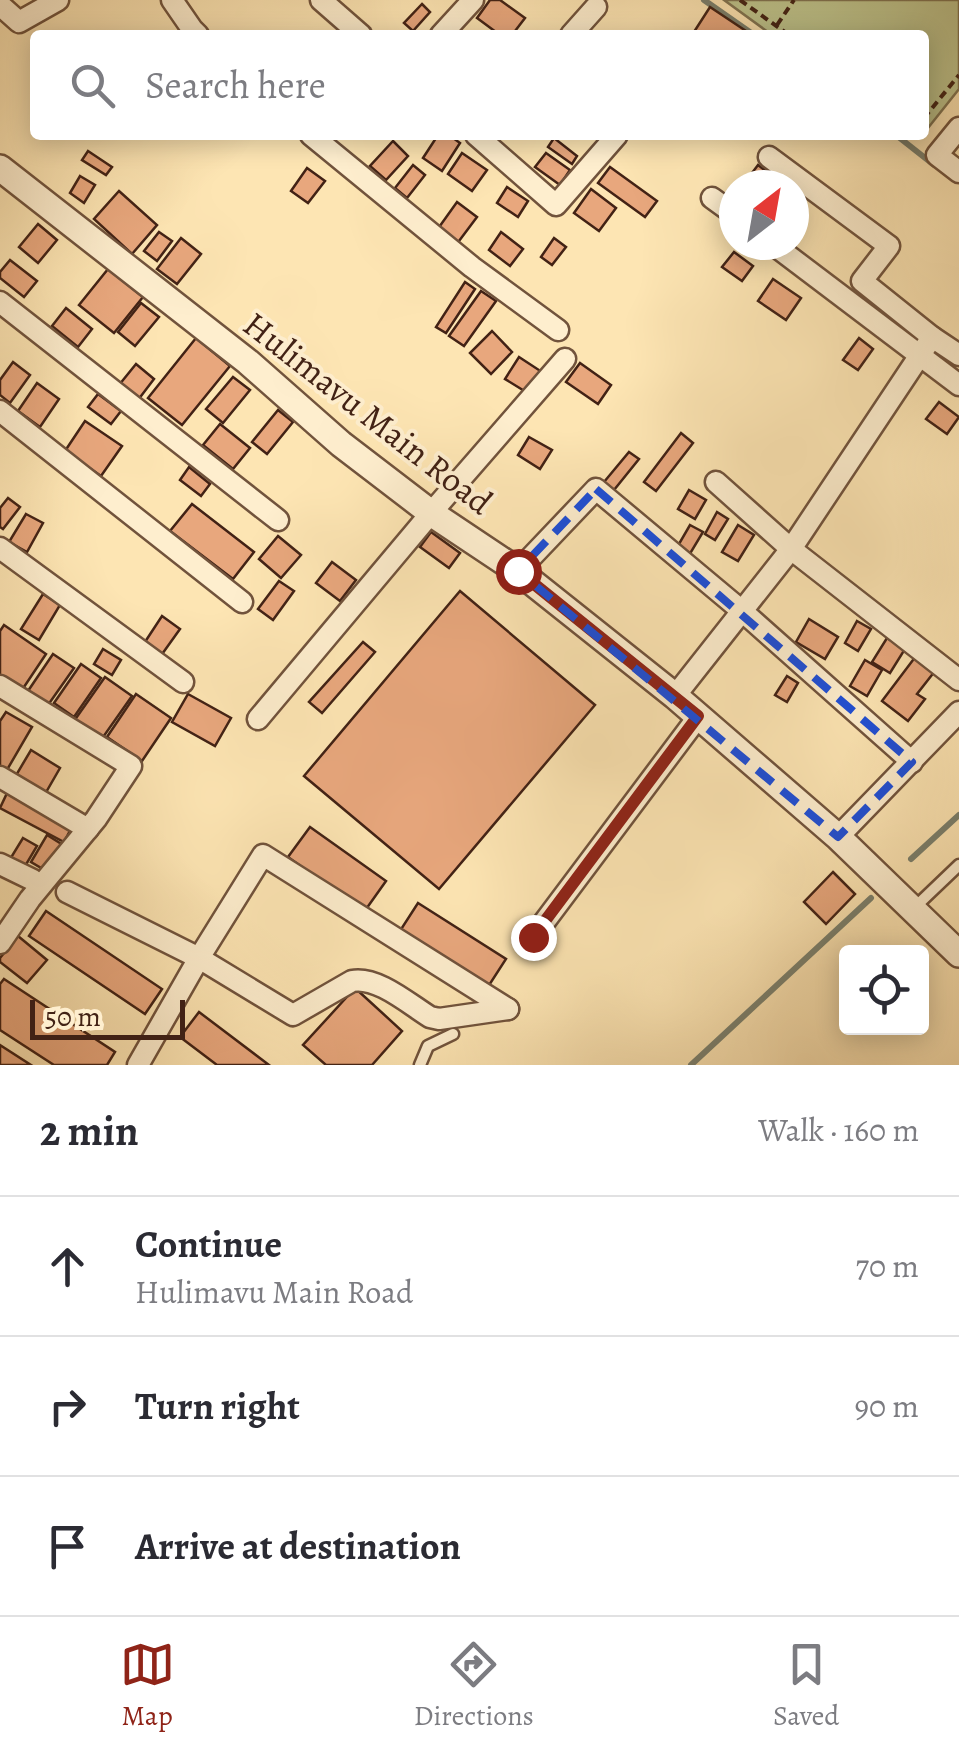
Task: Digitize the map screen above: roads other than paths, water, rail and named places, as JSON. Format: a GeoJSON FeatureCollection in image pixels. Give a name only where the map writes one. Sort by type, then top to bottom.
{"type":"FeatureCollection","features":[{"type":"Feature","properties":{"kind":"street"},"geometry":{"type":"LineString","coordinates":[[0,5],[19,22],[58,0]]}},
{"type":"Feature","properties":{"kind":"street"},"geometry":{"type":"LineString","coordinates":[[172,0],[192,30]]}},
{"type":"Feature","properties":{"kind":"street"},"geometry":{"type":"LineString","coordinates":[[321,0],[356,30]]}},
{"type":"Feature","properties":{"kind":"street"},"geometry":{"type":"LineString","coordinates":[[445,30],[472,0]]}},
{"type":"Feature","properties":{"kind":"street"},"geometry":{"type":"LineString","coordinates":[[575,30],[596,7]]}},
{"type":"Feature","properties":{"kind":"street"},"geometry":{"type":"LineString","coordinates":[[959,128],[938,155],[959,172]]}},
{"type":"Feature","properties":{"kind":"street"},"geometry":{"type":"LineString","coordinates":[[317,140],[472,267],[558,330]]}},
{"type":"Feature","properties":{"kind":"street"},"geometry":{"type":"LineString","coordinates":[[484,140],[556,204],[613,140]]}},
{"type":"Feature","properties":{"kind":"street"},"geometry":{"type":"LineString","coordinates":[[770,157],[889,246],[862,281],[959,355]]}},
{"type":"Feature","properties":{"kind":"street","name":"Hulimavu Main Road"},"geometry":{"type":"LineString","coordinates":[[0,168],[248,362],[341,444],[431,513],[518,571],[675,696],[838,838],[959,954]]}},
{"type":"Feature","properties":{"kind":"street"},"geometry":{"type":"LineString","coordinates":[[712,198],[719,203]]}},
{"type":"Feature","properties":{"kind":"street"},"geometry":{"type":"LineString","coordinates":[[794,260],[959,385]]}},
{"type":"Feature","properties":{"kind":"street"},"geometry":{"type":"LineString","coordinates":[[0,302],[278,520]]}},
{"type":"Feature","properties":{"kind":"street"},"geometry":{"type":"LineString","coordinates":[[675,696],[791,549],[932,337]]}},
{"type":"Feature","properties":{"kind":"street"},"geometry":{"type":"LineString","coordinates":[[258,719],[565,359]]}},
{"type":"Feature","properties":{"kind":"street"},"geometry":{"type":"LineString","coordinates":[[0,411],[242,602]]}},
{"type":"Feature","properties":{"kind":"street"},"geometry":{"type":"LineString","coordinates":[[716,482],[791,549],[959,680]]}},
{"type":"Feature","properties":{"kind":"street"},"geometry":{"type":"LineString","coordinates":[[518,571],[596,488],[912,762]]}},
{"type":"Feature","properties":{"kind":"street"},"geometry":{"type":"LineString","coordinates":[[0,548],[183,682]]}},
{"type":"Feature","properties":{"kind":"street"},"geometry":{"type":"LineString","coordinates":[[0,686],[131,766],[88,829],[0,942]]}},
{"type":"Feature","properties":{"kind":"street"},"geometry":{"type":"LineString","coordinates":[[838,838],[959,712]]}},
{"type":"Feature","properties":{"kind":"street"},"geometry":{"type":"LineString","coordinates":[[533,937],[698,716]]}},
{"type":"Feature","properties":{"kind":"street"},"geometry":{"type":"LineString","coordinates":[[0,777],[88,829]]}},
{"type":"Feature","properties":{"kind":"street"},"geometry":{"type":"LineString","coordinates":[[67,892],[199,958],[294,1015],[359,979],[379,985],[438,1018],[508,1009],[263,855],[199,958],[138,1065]]}},
{"type":"Feature","properties":{"kind":"street"},"geometry":{"type":"LineString","coordinates":[[0,864],[33,880]]}},
{"type":"Feature","properties":{"kind":"lane"},"geometry":{"type":"LineString","coordinates":[[912,910],[959,865]]}},
{"type":"Feature","properties":{"kind":"lane"},"geometry":{"type":"LineString","coordinates":[[420,1065],[428,1046],[453,1034]]}},
{"type":"Feature","properties":{"kind":"waterway"},"geometry":{"type":"LineString","coordinates":[[704,0],[747,30]]}},
{"type":"Feature","properties":{"kind":"waterway"},"geometry":{"type":"LineString","coordinates":[[902,140],[934,165]]}},
{"type":"Feature","properties":{"kind":"waterway"},"geometry":{"type":"LineString","coordinates":[[911,859],[959,815]]}},
{"type":"Feature","properties":{"kind":"waterway"},"geometry":{"type":"LineString","coordinates":[[691,1065],[871,898]]}}]}
